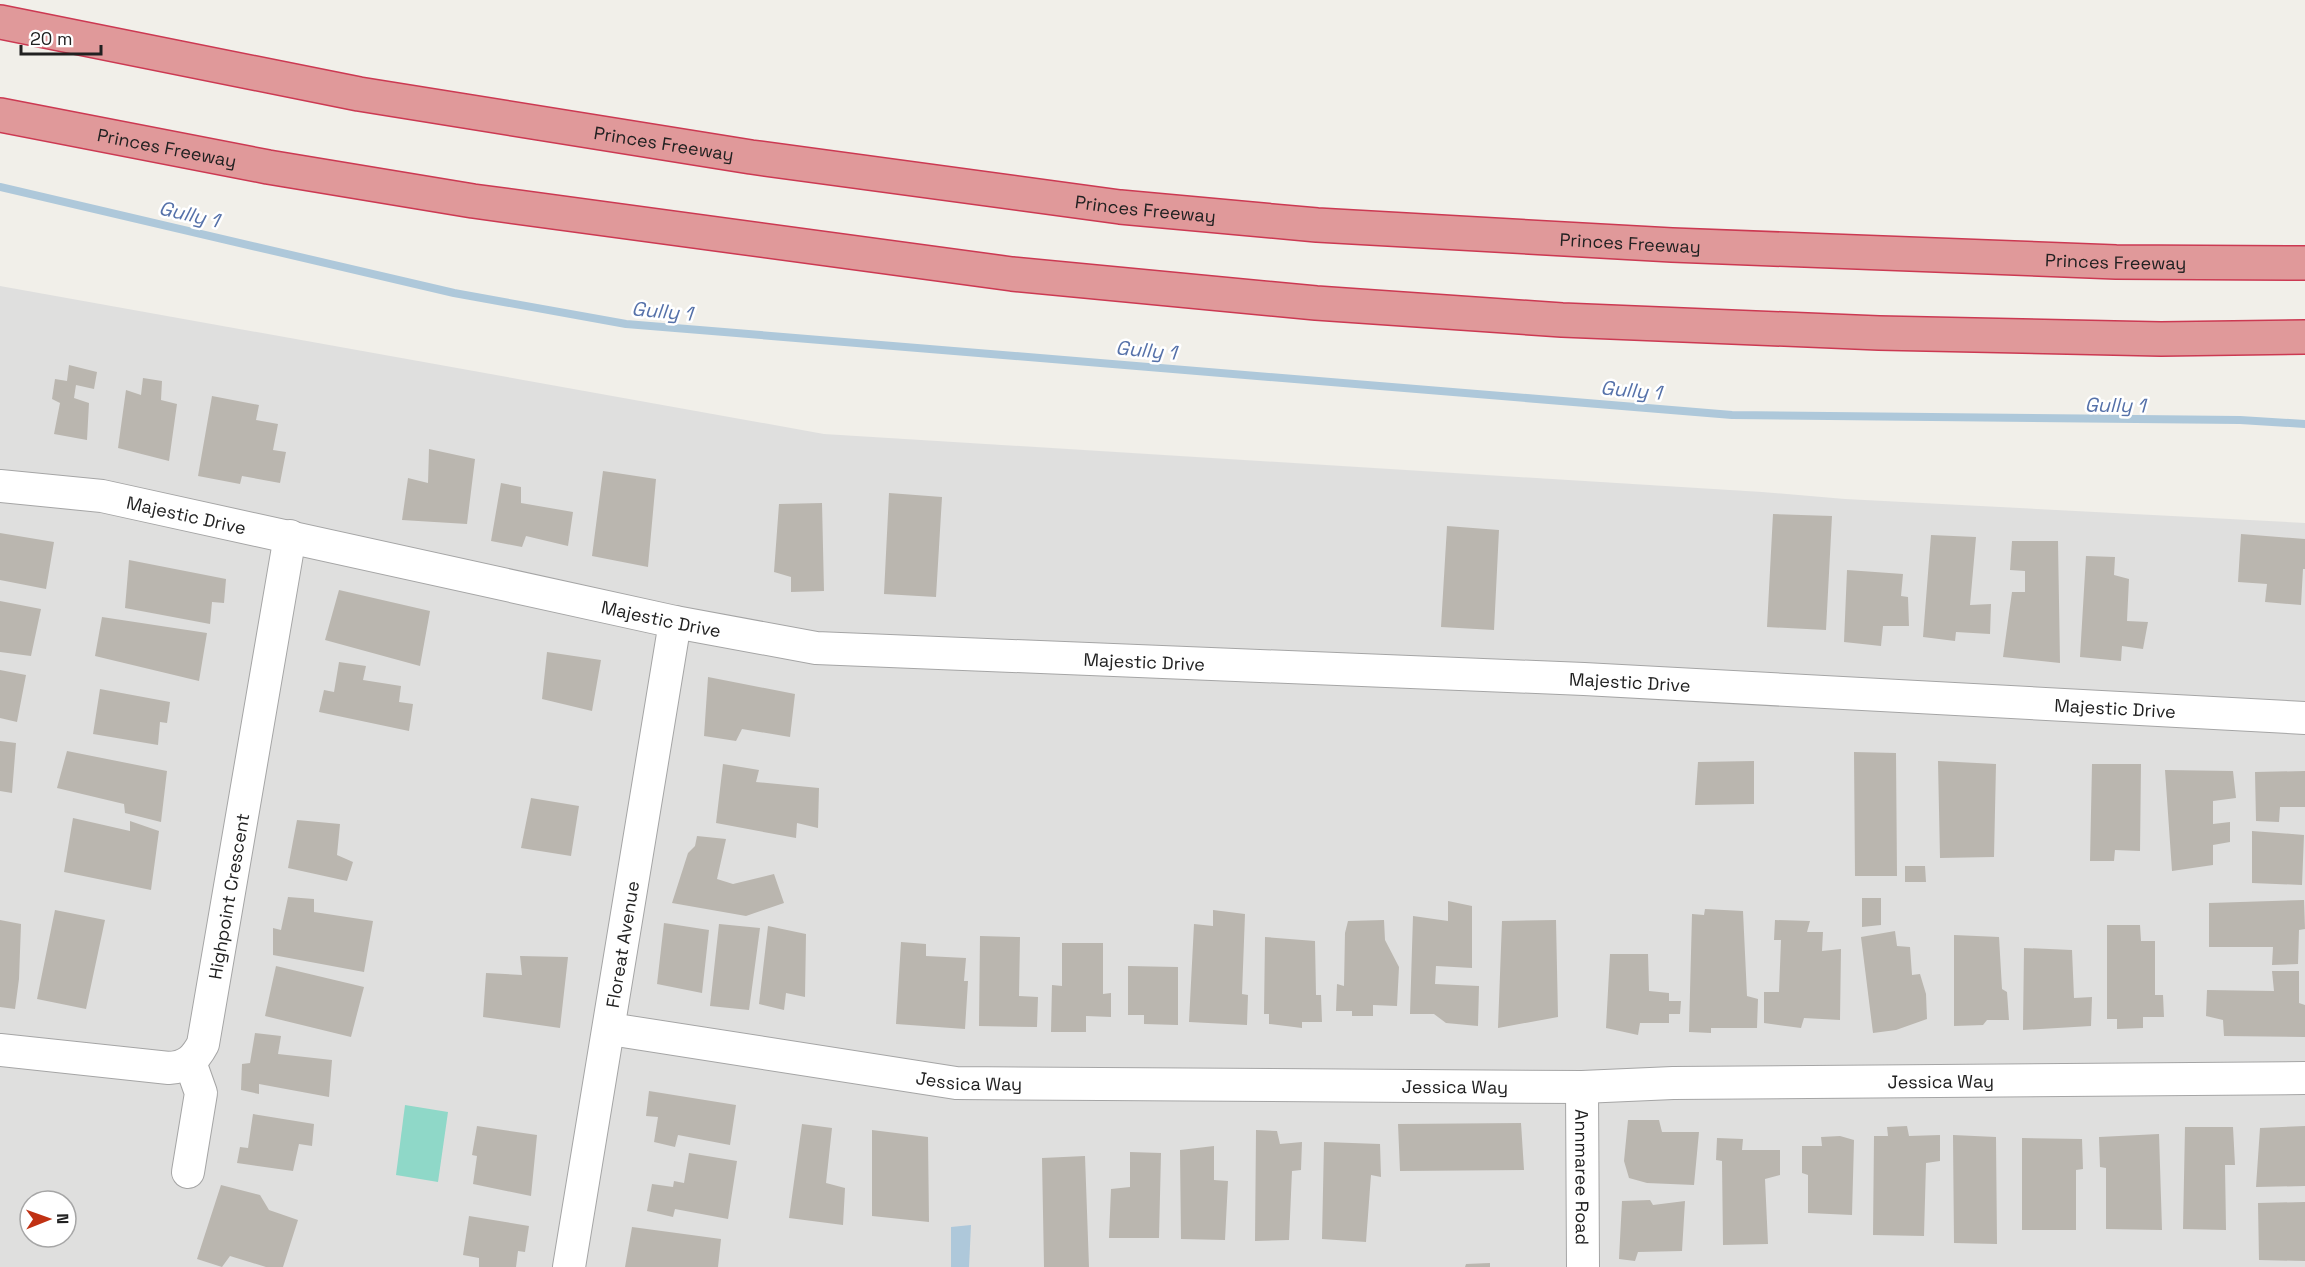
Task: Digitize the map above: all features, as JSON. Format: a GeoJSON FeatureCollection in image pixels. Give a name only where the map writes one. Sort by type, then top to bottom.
{"type":"FeatureCollection","features":[{"type":"Feature","properties":{"kind":"highway","name":"Princes Freeway"},"geometry":{"type":"LineString","coordinates":[[0,22],[359,94],[751,157],[1120,207],[1317,225],[1672,245],[2116,262],[2305,263]]}},
{"type":"Feature","properties":{"kind":"highway","name":"Princes Freeway"},"geometry":{"type":"LineString","coordinates":[[0,115],[268,167],[473,201],[1012,274],[1316,303],[1562,320],[1880,333],[2161,339],[2305,337]]}},
{"type":"Feature","properties":{"kind":"street","name":"Majestic Drive"},"geometry":{"type":"LineString","coordinates":[[0,486],[102,496],[675,622],[816,648],[1584,679],[2305,718]]}},
{"type":"Feature","properties":{"kind":"street","name":"Highpoint Crescent"},"geometry":{"type":"LineString","coordinates":[[190,1062],[197,1056],[202,1044],[290,536]]}},
{"type":"Feature","properties":{"kind":"street","name":"Floreat Avenue"},"geometry":{"type":"LineString","coordinates":[[569,1267],[610,1029],[675,622]]}},
{"type":"Feature","properties":{"kind":"street","name":"Jessica Way"},"geometry":{"type":"LineString","coordinates":[[610,1029],[956,1083],[1582,1087],[1696,1083],[2305,1078]]}},
{"type":"Feature","properties":{"kind":"street"},"geometry":{"type":"LineString","coordinates":[[0,1050],[169,1068],[180,1068],[190,1062],[201,1093],[188,1172]]}},
{"type":"Feature","properties":{"kind":"street","name":"Annmaree Road"},"geometry":{"type":"LineString","coordinates":[[1582,1087],[1583,1267]]}},
{"type":"Feature","properties":{"kind":"shaded area"},"geometry":{"type":"Polygon","coordinates":[[[0,286],[824,434],[1845,499],[2305,523],[2305,1267],[0,1267],[0,286]]]}},
{"type":"Feature","properties":{"kind":"shaded area"},"geometry":{"type":"Polygon","coordinates":[[[405,1105],[448,1112],[438,1182],[396,1175],[405,1105]]]}},
{"type":"Feature","properties":{"kind":"shaded area"},"geometry":{"type":"Polygon","coordinates":[[[971,1225],[969,1267],[951,1267],[951,1227],[971,1225]]]}},
{"type":"Feature","properties":{"kind":"building"},"geometry":{"type":"Polygon","coordinates":[[[69,365],[97,372],[94,389],[76,385],[74,398],[89,403],[87,440],[54,434],[60,403],[52,399],[55,379],[67,381],[69,365]]]}},
{"type":"Feature","properties":{"kind":"building"},"geometry":{"type":"Polygon","coordinates":[[[143,378],[162,381],[161,400],[177,404],[169,461],[118,448],[126,390],[141,395],[143,378]]]}},
{"type":"Feature","properties":{"kind":"building"},"geometry":{"type":"Polygon","coordinates":[[[212,396],[259,405],[256,420],[278,424],[273,450],[286,452],[280,483],[242,476],[240,484],[198,476],[212,396]]]}},
{"type":"Feature","properties":{"kind":"building"},"geometry":{"type":"Polygon","coordinates":[[[429,449],[475,459],[467,524],[402,520],[408,478],[428,483],[429,449]]]}},
{"type":"Feature","properties":{"kind":"building"},"geometry":{"type":"Polygon","coordinates":[[[603,471],[656,479],[648,567],[592,556],[603,471]]]}},
{"type":"Feature","properties":{"kind":"building"},"geometry":{"type":"Polygon","coordinates":[[[501,483],[521,487],[521,503],[573,512],[568,546],[526,536],[522,547],[491,541],[501,483]]]}},
{"type":"Feature","properties":{"kind":"building"},"geometry":{"type":"Polygon","coordinates":[[[889,493],[942,497],[936,597],[884,594],[889,493]]]}},
{"type":"Feature","properties":{"kind":"building"},"geometry":{"type":"Polygon","coordinates":[[[822,503],[824,591],[791,592],[791,577],[774,572],[779,504],[822,503]]]}},
{"type":"Feature","properties":{"kind":"building"},"geometry":{"type":"Polygon","coordinates":[[[1773,514],[1832,516],[1826,630],[1767,627],[1773,514]]]}},
{"type":"Feature","properties":{"kind":"building"},"geometry":{"type":"Polygon","coordinates":[[[1447,526],[1499,530],[1494,630],[1441,627],[1447,526]]]}},
{"type":"Feature","properties":{"kind":"building"},"geometry":{"type":"Polygon","coordinates":[[[0,533],[54,542],[46,589],[0,580],[0,533]]]}},
{"type":"Feature","properties":{"kind":"building"},"geometry":{"type":"Polygon","coordinates":[[[2241,534],[2305,539],[2305,569],[2303,569],[2301,605],[2265,602],[2267,584],[2238,582],[2241,534]]]}},
{"type":"Feature","properties":{"kind":"building"},"geometry":{"type":"Polygon","coordinates":[[[1931,535],[1976,537],[1970,605],[1991,604],[1990,634],[1956,632],[1955,641],[1923,637],[1931,535]]]}},
{"type":"Feature","properties":{"kind":"building"},"geometry":{"type":"Polygon","coordinates":[[[2012,541],[2058,541],[2060,663],[2003,657],[2012,592],[2025,592],[2025,571],[2010,570],[2012,541]]]}},
{"type":"Feature","properties":{"kind":"building"},"geometry":{"type":"Polygon","coordinates":[[[2086,556],[2115,557],[2114,575],[2129,579],[2127,621],[2148,622],[2143,649],[2122,646],[2121,661],[2080,657],[2086,556]]]}},
{"type":"Feature","properties":{"kind":"building"},"geometry":{"type":"Polygon","coordinates":[[[129,560],[226,579],[224,603],[212,602],[210,624],[125,608],[129,560]]]}},
{"type":"Feature","properties":{"kind":"building"},"geometry":{"type":"Polygon","coordinates":[[[1847,570],[1903,574],[1901,596],[1908,597],[1909,626],[1883,626],[1881,646],[1844,642],[1847,570]]]}},
{"type":"Feature","properties":{"kind":"building"},"geometry":{"type":"Polygon","coordinates":[[[339,590],[430,611],[420,666],[325,640],[339,590]]]}},
{"type":"Feature","properties":{"kind":"building"},"geometry":{"type":"Polygon","coordinates":[[[0,601],[41,609],[31,656],[0,652],[0,601]]]}},
{"type":"Feature","properties":{"kind":"building"},"geometry":{"type":"Polygon","coordinates":[[[102,617],[207,633],[199,681],[95,656],[102,617]]]}},
{"type":"Feature","properties":{"kind":"building"},"geometry":{"type":"Polygon","coordinates":[[[547,652],[601,660],[592,711],[542,699],[547,652]]]}},
{"type":"Feature","properties":{"kind":"building"},"geometry":{"type":"Polygon","coordinates":[[[339,662],[366,666],[363,680],[401,686],[399,702],[413,704],[409,731],[319,712],[324,690],[334,692],[339,662]]]}},
{"type":"Feature","properties":{"kind":"building"},"geometry":{"type":"Polygon","coordinates":[[[0,670],[26,675],[17,722],[0,718],[0,670]]]}},
{"type":"Feature","properties":{"kind":"building"},"geometry":{"type":"Polygon","coordinates":[[[708,677],[795,694],[790,737],[742,729],[736,741],[704,736],[708,677]]]}},
{"type":"Feature","properties":{"kind":"building"},"geometry":{"type":"Polygon","coordinates":[[[100,689],[170,702],[167,723],[160,722],[158,745],[93,734],[100,689]]]}},
{"type":"Feature","properties":{"kind":"building"},"geometry":{"type":"Polygon","coordinates":[[[0,741],[16,743],[12,793],[0,791],[0,741]]]}},
{"type":"Feature","properties":{"kind":"building"},"geometry":{"type":"Polygon","coordinates":[[[67,751],[167,771],[161,822],[125,813],[124,804],[57,788],[67,751]]]}},
{"type":"Feature","properties":{"kind":"building"},"geometry":{"type":"Polygon","coordinates":[[[1854,752],[1896,753],[1897,876],[1855,876],[1854,752]]]}},
{"type":"Feature","properties":{"kind":"building"},"geometry":{"type":"Polygon","coordinates":[[[1754,761],[1754,804],[1695,805],[1698,762],[1754,761]]]}},
{"type":"Feature","properties":{"kind":"building"},"geometry":{"type":"Polygon","coordinates":[[[1938,761],[1996,764],[1994,857],[1940,858],[1938,761]]]}},
{"type":"Feature","properties":{"kind":"building"},"geometry":{"type":"Polygon","coordinates":[[[723,764],[759,770],[756,782],[819,788],[818,828],[797,823],[796,838],[716,823],[723,764]]]}},
{"type":"Feature","properties":{"kind":"building"},"geometry":{"type":"Polygon","coordinates":[[[2092,764],[2141,764],[2140,851],[2115,850],[2114,861],[2090,861],[2092,764]]]}},
{"type":"Feature","properties":{"kind":"building"},"geometry":{"type":"Polygon","coordinates":[[[2165,770],[2233,771],[2236,798],[2213,801],[2213,824],[2230,822],[2230,842],[2213,845],[2213,865],[2172,871],[2165,770]]]}},
{"type":"Feature","properties":{"kind":"building"},"geometry":{"type":"Polygon","coordinates":[[[2305,771],[2305,807],[2280,807],[2279,822],[2256,821],[2255,772],[2305,771]]]}},
{"type":"Feature","properties":{"kind":"building"},"geometry":{"type":"Polygon","coordinates":[[[531,798],[579,806],[571,856],[521,848],[531,798]]]}},
{"type":"Feature","properties":{"kind":"building"},"geometry":{"type":"Polygon","coordinates":[[[73,818],[130,831],[130,821],[159,831],[151,890],[64,872],[73,818]]]}},
{"type":"Feature","properties":{"kind":"building"},"geometry":{"type":"Polygon","coordinates":[[[297,820],[340,824],[337,855],[353,862],[347,881],[288,868],[297,820]]]}},
{"type":"Feature","properties":{"kind":"building"},"geometry":{"type":"Polygon","coordinates":[[[2252,831],[2304,835],[2302,885],[2252,883],[2252,831]]]}},
{"type":"Feature","properties":{"kind":"building"},"geometry":{"type":"Polygon","coordinates":[[[697,836],[726,839],[717,879],[733,884],[774,874],[784,903],[746,916],[672,903],[688,853],[695,846],[697,836]]]}},
{"type":"Feature","properties":{"kind":"building"},"geometry":{"type":"Polygon","coordinates":[[[1905,866],[1925,866],[1926,882],[1905,882],[1905,866]]]}},
{"type":"Feature","properties":{"kind":"building"},"geometry":{"type":"Polygon","coordinates":[[[288,897],[314,899],[314,912],[373,921],[364,972],[273,955],[273,928],[281,930],[288,897]]]}},
{"type":"Feature","properties":{"kind":"building"},"geometry":{"type":"Polygon","coordinates":[[[1862,898],[1881,898],[1881,925],[1862,927],[1862,898]]]}},
{"type":"Feature","properties":{"kind":"building"},"geometry":{"type":"Polygon","coordinates":[[[2304,900],[2305,929],[2299,930],[2298,964],[2272,965],[2273,947],[2209,947],[2209,903],[2304,900]]]}},
{"type":"Feature","properties":{"kind":"building"},"geometry":{"type":"Polygon","coordinates":[[[1448,901],[1472,906],[1472,968],[1436,966],[1435,984],[1479,986],[1478,1026],[1446,1023],[1434,1014],[1410,1014],[1413,916],[1448,921],[1448,901]]]}},
{"type":"Feature","properties":{"kind":"building"},"geometry":{"type":"Polygon","coordinates":[[[1705,909],[1743,911],[1747,996],[1758,999],[1757,1028],[1711,1028],[1711,1033],[1689,1032],[1692,914],[1704,915],[1705,909]]]}},
{"type":"Feature","properties":{"kind":"building"},"geometry":{"type":"Polygon","coordinates":[[[55,910],[105,920],[86,1009],[37,999],[55,910]]]}},
{"type":"Feature","properties":{"kind":"building"},"geometry":{"type":"Polygon","coordinates":[[[1213,910],[1245,914],[1242,994],[1248,995],[1247,1025],[1189,1022],[1194,924],[1213,926],[1213,910]]]}},
{"type":"Feature","properties":{"kind":"building"},"geometry":{"type":"Polygon","coordinates":[[[0,920],[21,924],[19,979],[15,1009],[0,1007],[0,920]]]}},
{"type":"Feature","properties":{"kind":"building"},"geometry":{"type":"Polygon","coordinates":[[[1384,920],[1385,940],[1399,967],[1397,1006],[1373,1005],[1373,1016],[1352,1016],[1352,1011],[1336,1011],[1337,984],[1344,986],[1345,933],[1348,921],[1384,920]]]}},
{"type":"Feature","properties":{"kind":"building"},"geometry":{"type":"Polygon","coordinates":[[[1556,920],[1558,1017],[1498,1028],[1502,921],[1556,920]]]}},
{"type":"Feature","properties":{"kind":"building"},"geometry":{"type":"Polygon","coordinates":[[[1775,920],[1810,921],[1807,932],[1823,932],[1822,951],[1841,949],[1840,1020],[1804,1018],[1801,1028],[1764,1023],[1764,992],[1779,992],[1781,940],[1774,940],[1775,920]]]}},
{"type":"Feature","properties":{"kind":"building"},"geometry":{"type":"Polygon","coordinates":[[[664,923],[709,930],[702,993],[657,984],[664,923]]]}},
{"type":"Feature","properties":{"kind":"building"},"geometry":{"type":"Polygon","coordinates":[[[719,924],[760,928],[749,1010],[710,1006],[719,924]]]}},
{"type":"Feature","properties":{"kind":"building"},"geometry":{"type":"Polygon","coordinates":[[[2107,925],[2140,925],[2141,941],[2155,941],[2155,995],[2163,995],[2164,1017],[2143,1017],[2143,1028],[2117,1029],[2117,1019],[2107,1019],[2107,925]]]}},
{"type":"Feature","properties":{"kind":"building"},"geometry":{"type":"Polygon","coordinates":[[[768,926],[806,934],[805,997],[786,993],[784,1010],[759,1004],[768,926]]]}},
{"type":"Feature","properties":{"kind":"building"},"geometry":{"type":"Polygon","coordinates":[[[1895,931],[1897,946],[1910,947],[1912,975],[1920,974],[1926,994],[1927,1019],[1896,1030],[1873,1033],[1861,937],[1895,931]]]}},
{"type":"Feature","properties":{"kind":"building"},"geometry":{"type":"Polygon","coordinates":[[[1954,935],[1999,937],[2002,989],[2007,992],[2009,1020],[1987,1020],[1983,1025],[1954,1026],[1954,935]]]}},
{"type":"Feature","properties":{"kind":"building"},"geometry":{"type":"Polygon","coordinates":[[[980,936],[1020,937],[1019,996],[1038,997],[1037,1027],[979,1026],[980,936]]]}},
{"type":"Feature","properties":{"kind":"building"},"geometry":{"type":"Polygon","coordinates":[[[1265,937],[1315,941],[1316,995],[1321,995],[1322,1022],[1302,1022],[1302,1028],[1269,1024],[1269,1014],[1264,1014],[1265,937]]]}},
{"type":"Feature","properties":{"kind":"building"},"geometry":{"type":"Polygon","coordinates":[[[901,942],[926,944],[926,956],[966,958],[964,981],[968,981],[965,1029],[896,1024],[901,942]]]}},
{"type":"Feature","properties":{"kind":"building"},"geometry":{"type":"Polygon","coordinates":[[[1062,943],[1103,943],[1103,994],[1111,993],[1111,1017],[1086,1016],[1086,1032],[1051,1032],[1052,985],[1062,986],[1062,943]]]}},
{"type":"Feature","properties":{"kind":"building"},"geometry":{"type":"Polygon","coordinates":[[[2024,948],[2072,950],[2074,998],[2092,997],[2091,1026],[2023,1030],[2024,948]]]}},
{"type":"Feature","properties":{"kind":"building"},"geometry":{"type":"Polygon","coordinates":[[[1610,954],[1648,954],[1649,991],[1669,993],[1669,1001],[1681,1001],[1680,1014],[1669,1014],[1669,1023],[1640,1023],[1638,1035],[1606,1028],[1610,954]]]}},
{"type":"Feature","properties":{"kind":"building"},"geometry":{"type":"Polygon","coordinates":[[[520,956],[568,957],[560,1028],[483,1017],[486,973],[522,975],[520,956]]]}},
{"type":"Feature","properties":{"kind":"building"},"geometry":{"type":"Polygon","coordinates":[[[276,966],[364,987],[351,1037],[265,1016],[276,966]]]}},
{"type":"Feature","properties":{"kind":"building"},"geometry":{"type":"Polygon","coordinates":[[[1128,966],[1178,967],[1178,1025],[1144,1024],[1144,1015],[1128,1015],[1128,966]]]}},
{"type":"Feature","properties":{"kind":"building"},"geometry":{"type":"Polygon","coordinates":[[[2272,971],[2299,971],[2299,1003],[2305,1005],[2305,1037],[2224,1036],[2223,1020],[2206,1016],[2207,990],[2274,991],[2272,971]]]}},
{"type":"Feature","properties":{"kind":"building"},"geometry":{"type":"Polygon","coordinates":[[[255,1033],[281,1036],[278,1054],[332,1060],[329,1097],[259,1084],[259,1094],[241,1090],[242,1064],[250,1063],[255,1033]]]}},
{"type":"Feature","properties":{"kind":"building"},"geometry":{"type":"Polygon","coordinates":[[[649,1091],[736,1105],[730,1145],[678,1135],[675,1147],[654,1142],[658,1117],[646,1116],[649,1091]]]}},
{"type":"Feature","properties":{"kind":"building"},"geometry":{"type":"Polygon","coordinates":[[[253,1114],[314,1124],[312,1146],[299,1144],[293,1171],[237,1163],[240,1147],[248,1148],[253,1114]]]}},
{"type":"Feature","properties":{"kind":"building"},"geometry":{"type":"Polygon","coordinates":[[[1628,1120],[1659,1120],[1662,1132],[1699,1132],[1694,1185],[1647,1183],[1629,1178],[1624,1161],[1628,1120]]]}},
{"type":"Feature","properties":{"kind":"building"},"geometry":{"type":"Polygon","coordinates":[[[1521,1123],[1524,1170],[1400,1171],[1398,1124],[1521,1123]]]}},
{"type":"Feature","properties":{"kind":"building"},"geometry":{"type":"Polygon","coordinates":[[[802,1124],[832,1128],[826,1183],[845,1188],[843,1225],[789,1218],[802,1124]]]}},
{"type":"Feature","properties":{"kind":"building"},"geometry":{"type":"Polygon","coordinates":[[[477,1126],[537,1135],[531,1196],[473,1184],[477,1156],[472,1155],[477,1126]]]}},
{"type":"Feature","properties":{"kind":"building"},"geometry":{"type":"Polygon","coordinates":[[[1907,1126],[1909,1136],[1940,1135],[1940,1161],[1926,1163],[1924,1236],[1873,1235],[1874,1136],[1888,1136],[1887,1127],[1907,1126]]]}},
{"type":"Feature","properties":{"kind":"building"},"geometry":{"type":"Polygon","coordinates":[[[2305,1126],[2305,1186],[2256,1187],[2260,1128],[2305,1126]]]}},
{"type":"Feature","properties":{"kind":"building"},"geometry":{"type":"Polygon","coordinates":[[[2185,1127],[2233,1127],[2235,1165],[2225,1165],[2226,1230],[2183,1229],[2185,1127]]]}},
{"type":"Feature","properties":{"kind":"building"},"geometry":{"type":"Polygon","coordinates":[[[872,1130],[928,1137],[929,1222],[872,1216],[872,1130]]]}},
{"type":"Feature","properties":{"kind":"building"},"geometry":{"type":"Polygon","coordinates":[[[1256,1130],[1277,1131],[1280,1144],[1302,1142],[1301,1170],[1292,1171],[1289,1240],[1255,1241],[1256,1130]]]}},
{"type":"Feature","properties":{"kind":"building"},"geometry":{"type":"Polygon","coordinates":[[[2159,1134],[2162,1230],[2106,1229],[2106,1168],[2100,1167],[2099,1137],[2159,1134]]]}},
{"type":"Feature","properties":{"kind":"building"},"geometry":{"type":"Polygon","coordinates":[[[1953,1135],[1996,1137],[1997,1244],[1954,1243],[1953,1135]]]}},
{"type":"Feature","properties":{"kind":"building"},"geometry":{"type":"Polygon","coordinates":[[[1840,1136],[1854,1140],[1852,1215],[1808,1213],[1808,1175],[1802,1173],[1802,1146],[1822,1146],[1821,1137],[1840,1136]]]}},
{"type":"Feature","properties":{"kind":"building"},"geometry":{"type":"Polygon","coordinates":[[[1717,1138],[1743,1139],[1742,1150],[1780,1150],[1780,1175],[1765,1179],[1768,1244],[1723,1245],[1722,1161],[1716,1160],[1717,1138]]]}},
{"type":"Feature","properties":{"kind":"building"},"geometry":{"type":"Polygon","coordinates":[[[2022,1138],[2082,1139],[2083,1169],[2076,1170],[2076,1230],[2022,1230],[2022,1138]]]}},
{"type":"Feature","properties":{"kind":"building"},"geometry":{"type":"Polygon","coordinates":[[[1324,1142],[1380,1144],[1381,1177],[1371,1175],[1366,1242],[1322,1239],[1324,1142]]]}},
{"type":"Feature","properties":{"kind":"building"},"geometry":{"type":"Polygon","coordinates":[[[1214,1146],[1214,1180],[1228,1181],[1225,1240],[1181,1239],[1180,1150],[1214,1146]]]}},
{"type":"Feature","properties":{"kind":"building"},"geometry":{"type":"Polygon","coordinates":[[[1130,1152],[1161,1153],[1159,1238],[1109,1238],[1111,1189],[1130,1187],[1130,1152]]]}},
{"type":"Feature","properties":{"kind":"building"},"geometry":{"type":"Polygon","coordinates":[[[689,1153],[737,1161],[728,1219],[675,1209],[673,1217],[647,1211],[652,1184],[673,1187],[674,1181],[684,1183],[689,1153]]]}},
{"type":"Feature","properties":{"kind":"building"},"geometry":{"type":"Polygon","coordinates":[[[1085,1156],[1089,1267],[1044,1267],[1042,1158],[1085,1156]]]}},
{"type":"Feature","properties":{"kind":"building"},"geometry":{"type":"Polygon","coordinates":[[[221,1185],[260,1195],[269,1210],[298,1220],[283,1267],[266,1267],[230,1256],[222,1267],[197,1259],[221,1185]]]}},
{"type":"Feature","properties":{"kind":"building"},"geometry":{"type":"Polygon","coordinates":[[[1650,1200],[1653,1205],[1685,1201],[1682,1251],[1638,1252],[1635,1261],[1619,1259],[1622,1201],[1650,1200]]]}},
{"type":"Feature","properties":{"kind":"building"},"geometry":{"type":"Polygon","coordinates":[[[2305,1202],[2305,1261],[2259,1260],[2258,1203],[2305,1202]]]}},
{"type":"Feature","properties":{"kind":"building"},"geometry":{"type":"Polygon","coordinates":[[[469,1216],[529,1226],[525,1252],[518,1251],[516,1267],[479,1267],[479,1258],[463,1255],[469,1216]]]}},
{"type":"Feature","properties":{"kind":"building"},"geometry":{"type":"Polygon","coordinates":[[[632,1227],[721,1239],[718,1267],[625,1267],[632,1227]]]}},
{"type":"Feature","properties":{"kind":"building"},"geometry":{"type":"Polygon","coordinates":[[[1490,1263],[1490,1267],[1465,1267],[1466,1264],[1490,1263]]]}},
{"type":"Feature","properties":{"kind":"waterway","name":"Gully 1"},"geometry":{"type":"LineString","coordinates":[[0,187],[454,293],[626,324],[1732,415],[2240,420],[2305,424]]}}]}
